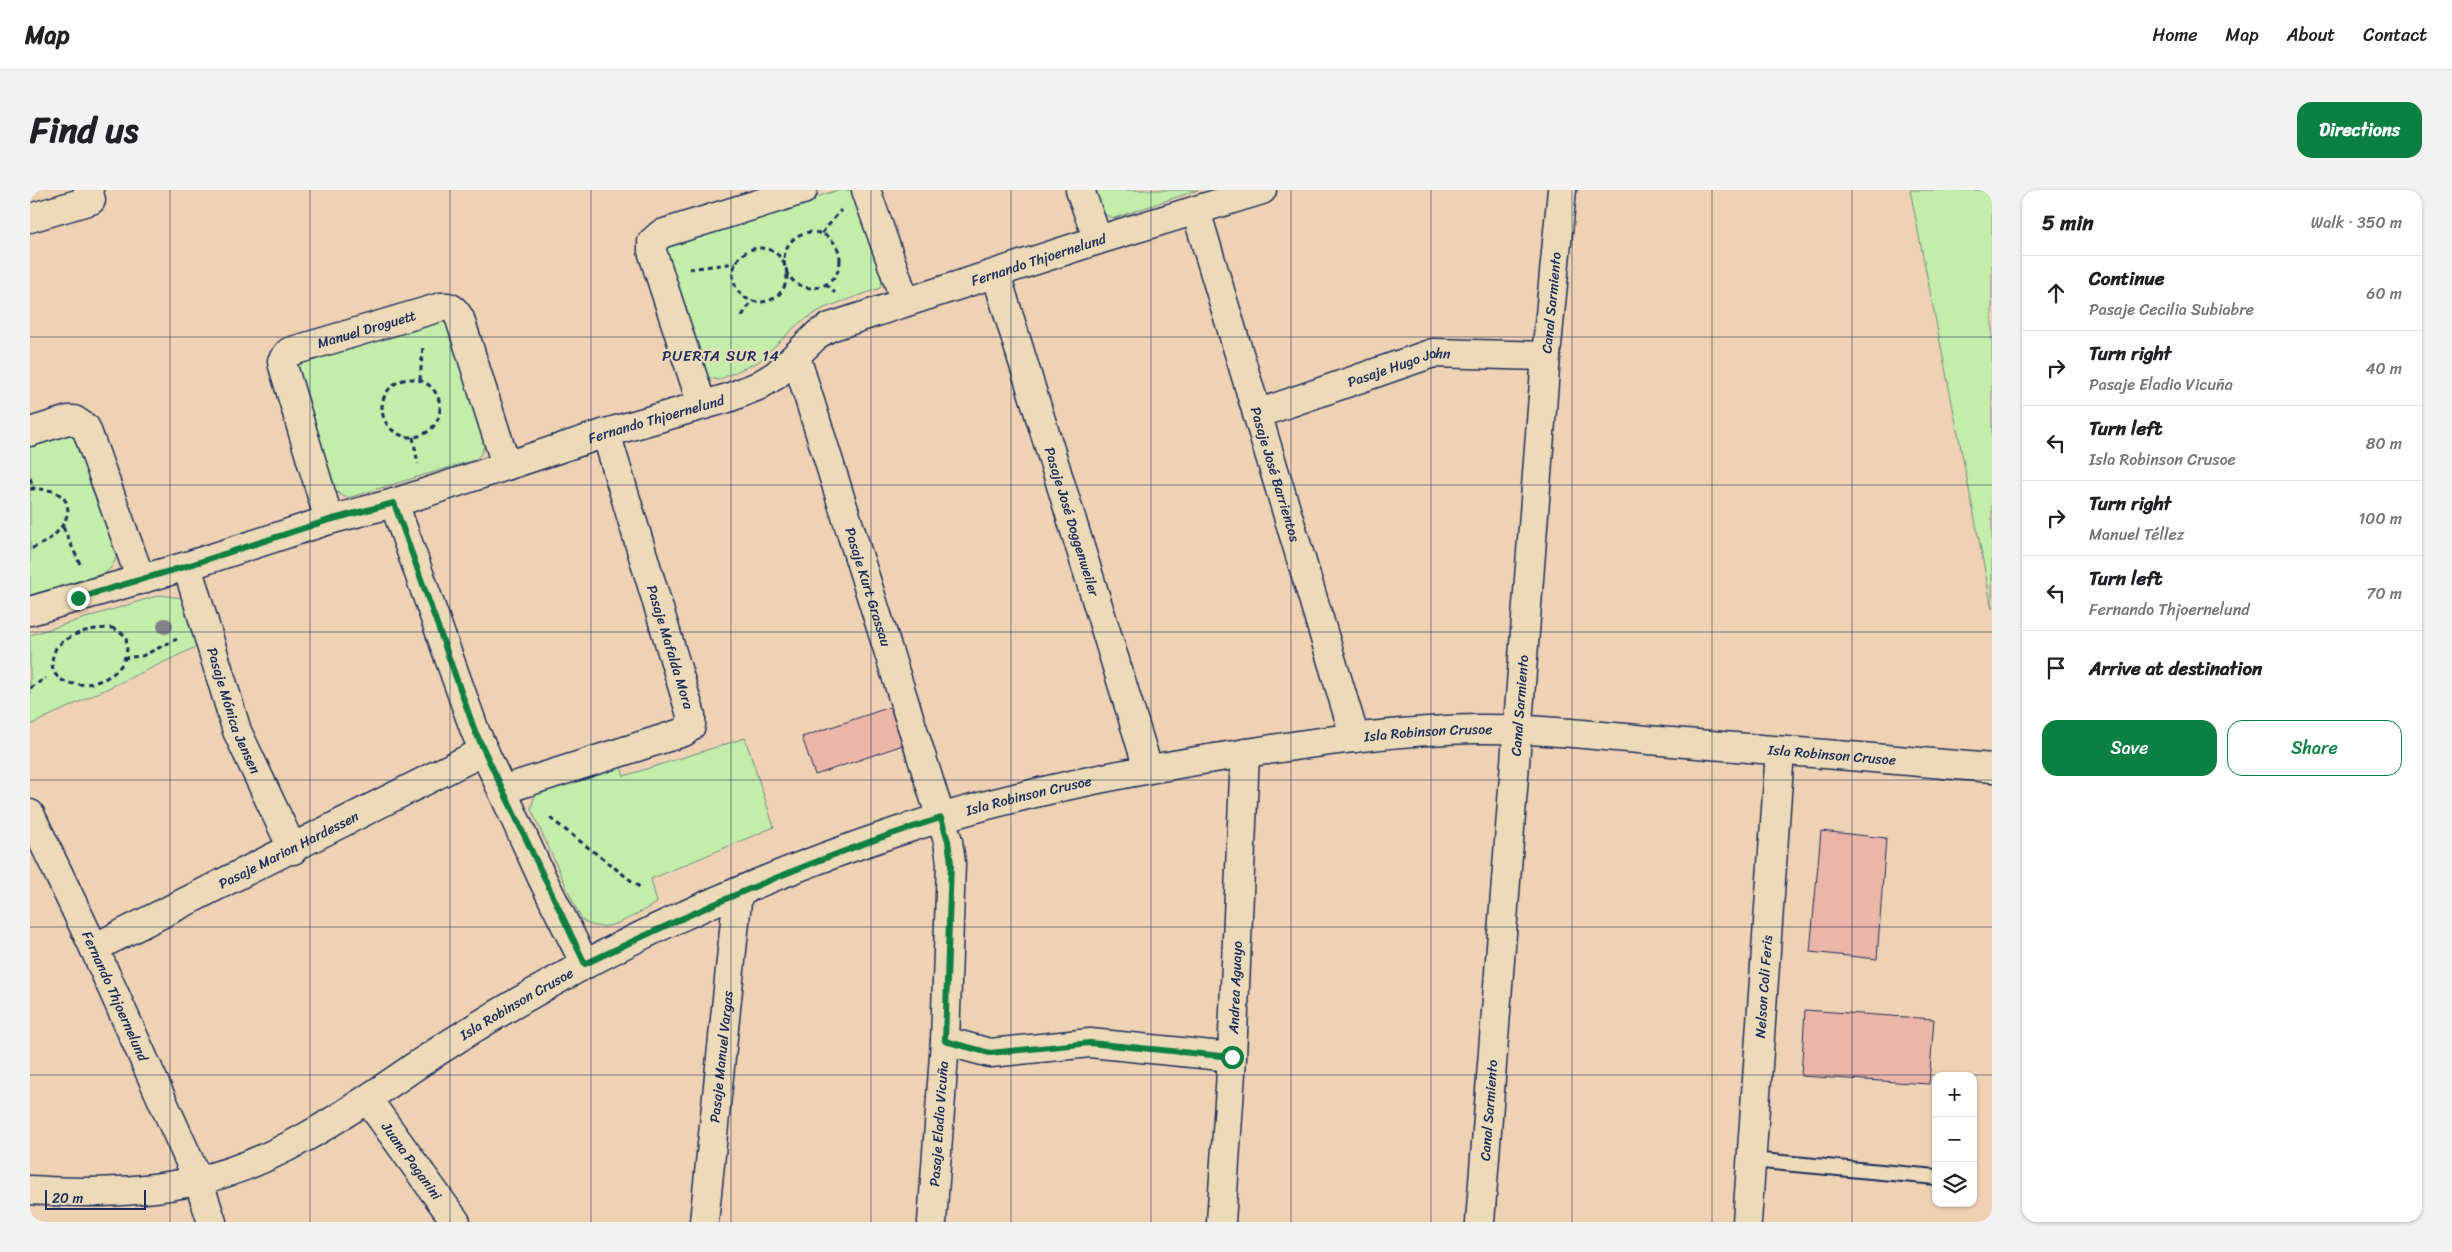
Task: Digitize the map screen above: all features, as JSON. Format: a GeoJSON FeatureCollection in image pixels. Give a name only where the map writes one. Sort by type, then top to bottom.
{"type":"FeatureCollection","features":[{"type":"Feature","properties":{"kind":"street"},"geometry":{"type":"LineString","coordinates":[[30,218],[91,200],[88,190]]}},
{"type":"Feature","properties":{"kind":"street"},"geometry":{"type":"LineString","coordinates":[[702,405],[651,246],[656,237],[803,190]]}},
{"type":"Feature","properties":{"kind":"street"},"geometry":{"type":"LineString","coordinates":[[866,190],[905,301]]}},
{"type":"Feature","properties":{"kind":"street"},"geometry":{"type":"LineString","coordinates":[[1080,190],[1098,240]]}},
{"type":"Feature","properties":{"kind":"street","name":"Fernando Thjoernelund"},"geometry":{"type":"LineString","coordinates":[[30,611],[187,566],[329,520],[394,503],[606,433],[746,391],[766,382],[796,357],[818,334],[830,327],[905,301],[1262,190]]}},
{"type":"Feature","properties":{"kind":"street","name":"Canal Sarmiento"},"geometry":{"type":"LineString","coordinates":[[1480,1222],[1546,356],[1562,190]]}},
{"type":"Feature","properties":{"kind":"street","name":"Pasaje José Barrientos"},"geometry":{"type":"LineString","coordinates":[[1196,211],[1355,738]]}},
{"type":"Feature","properties":{"kind":"street","name":"Pasaje José Doggenweiler"},"geometry":{"type":"LineString","coordinates":[[996,274],[1148,768]]}},
{"type":"Feature","properties":{"kind":"street","name":"Manuel Droguett"},"geometry":{"type":"LineString","coordinates":[[329,520],[283,366],[282,361],[288,352],[448,306],[453,308],[460,319],[506,465]]}},
{"type":"Feature","properties":{"kind":"street","name":"Pasaje Hugo John"},"geometry":{"type":"LineString","coordinates":[[1257,414],[1433,353],[1546,356]]}},
{"type":"Feature","properties":{"kind":"street","name":"Pasaje Kurt Grassau"},"geometry":{"type":"LineString","coordinates":[[796,357],[941,818]]}},
{"type":"Feature","properties":{"kind":"street"},"geometry":{"type":"LineString","coordinates":[[30,432],[68,420],[74,420],[86,428],[141,580]]}},
{"type":"Feature","properties":{"kind":"street","name":"Pasaje Mafalda Mora"},"geometry":{"type":"LineString","coordinates":[[502,790],[684,732],[691,726],[691,715],[606,433]]}},
{"type":"Feature","properties":{"kind":"street"},"geometry":{"type":"LineString","coordinates":[[394,503],[467,711],[484,752],[585,964]]}},
{"type":"Feature","properties":{"kind":"street","name":"Pasaje Mónica Jensen"},"geometry":{"type":"LineString","coordinates":[[187,566],[236,731],[293,850]]}},
{"type":"Feature","properties":{"kind":"street","name":"Isla Robinson Crusoe"},"geometry":{"type":"LineString","coordinates":[[30,1190],[58,1192],[124,1191],[198,1180],[276,1151],[368,1100],[414,1067],[489,1020],[585,964],[738,892],[848,849],[941,818],[1148,768],[1355,738],[1458,730],[1518,730],[1992,768]]}},
{"type":"Feature","properties":{"kind":"street","name":"Nelson Coli Feris"},"geometry":{"type":"LineString","coordinates":[[1747,1222],[1780,751]]}},
{"type":"Feature","properties":{"kind":"street","name":"Pasaje Marion Hardessen"},"geometry":{"type":"LineString","coordinates":[[94,948],[293,850],[484,752]]}},
{"type":"Feature","properties":{"kind":"street","name":"Andrea Aguayo"},"geometry":{"type":"LineString","coordinates":[[1221,1222],[1232,1057],[1245,753]]}},
{"type":"Feature","properties":{"kind":"street","name":"Fernando Thjoernelund"},"geometry":{"type":"LineString","coordinates":[[30,814],[94,948],[198,1180],[212,1222]]}},
{"type":"Feature","properties":{"kind":"street","name":"Pasaje Eladio Vicuña"},"geometry":{"type":"LineString","coordinates":[[932,1222],[945,1041],[951,863],[948,841],[941,818]]}},
{"type":"Feature","properties":{"kind":"street","name":"Pasaje Manuel Vargas"},"geometry":{"type":"LineString","coordinates":[[704,1222],[738,892]]}},
{"type":"Feature","properties":{"kind":"street"},"geometry":{"type":"LineString","coordinates":[[945,1041],[990,1053],[1090,1043],[1232,1057]]}},
{"type":"Feature","properties":{"kind":"street","name":"Juana Paganini"},"geometry":{"type":"LineString","coordinates":[[368,1100],[456,1222]]}},
{"type":"Feature","properties":{"kind":"lane"},"geometry":{"type":"LineString","coordinates":[[1751,1160],[1932,1177]]}},
{"type":"Feature","properties":{"kind":"path"},"geometry":{"type":"LineString","coordinates":[[785,266],[782,260],[772,251],[758,248],[745,252],[736,263],[733,276],[737,289],[746,298],[752,300],[771,300],[781,291],[786,279],[785,266],[784,259],[789,244],[807,232],[828,236],[839,252],[840,264],[836,276],[820,287],[804,287],[798,284],[792,279],[785,266]]}},
{"type":"Feature","properties":{"kind":"path"},"geometry":{"type":"LineString","coordinates":[[660,277],[696,267],[736,263]]}},
{"type":"Feature","properties":{"kind":"path"},"geometry":{"type":"LineString","coordinates":[[742,316],[752,300]]}},
{"type":"Feature","properties":{"kind":"path"},"geometry":{"type":"LineString","coordinates":[[414,378],[432,387],[439,399],[441,412],[436,424],[426,433],[419,436],[406,437],[388,426],[383,414],[383,400],[389,388],[394,384],[414,378]]}},
{"type":"Feature","properties":{"kind":"path"},"geometry":{"type":"LineString","coordinates":[[30,478],[32,489],[51,491],[61,496],[66,502],[68,516],[52,537],[30,549]]}},
{"type":"Feature","properties":{"kind":"path"},"geometry":{"type":"LineString","coordinates":[[62,526],[93,594]]}},
{"type":"Feature","properties":{"kind":"path"},"geometry":{"type":"LineString","coordinates":[[123,658],[142,656],[205,626]]}},
{"type":"Feature","properties":{"kind":"path"},"geometry":{"type":"LineString","coordinates":[[46,661],[51,653],[65,640],[84,631],[112,628],[125,635],[127,650],[123,658],[98,679],[79,684],[60,685]]}},
{"type":"Feature","properties":{"kind":"path"},"geometry":{"type":"LineString","coordinates":[[30,688],[45,677],[51,683]]}},
{"type":"Feature","properties":{"kind":"path"},"geometry":{"type":"LineString","coordinates":[[549,817],[642,889]]}},
{"type":"Feature","properties":{"kind":"green space"},"geometry":{"type":"Polygon","coordinates":[[[838,190],[853,190],[884,275],[880,288],[824,308],[799,323],[758,362],[718,380],[705,376],[665,249],[668,245],[838,190]]]}},
{"type":"Feature","properties":{"kind":"green space"},"geometry":{"type":"Polygon","coordinates":[[[1091,190],[1198,190],[1114,218],[1109,217],[1102,211],[1091,190]]]}},
{"type":"Feature","properties":{"kind":"green space"},"geometry":{"type":"Polygon","coordinates":[[[1910,190],[1992,190],[1992,609],[1981,550],[1910,190]]]}},
{"type":"Feature","properties":{"kind":"green space"},"geometry":{"type":"Polygon","coordinates":[[[442,317],[453,325],[486,442],[481,454],[474,460],[351,497],[344,497],[334,490],[294,375],[298,361],[442,317]]]}},
{"type":"Feature","properties":{"kind":"green space"},"geometry":{"type":"Polygon","coordinates":[[[70,432],[74,435],[117,552],[115,561],[112,567],[105,573],[30,595],[30,441],[70,432]]]}},
{"type":"Feature","properties":{"kind":"green space"},"geometry":{"type":"Polygon","coordinates":[[[160,595],[182,598],[198,646],[30,725],[30,635],[160,595]]]}},
{"type":"Feature","properties":{"kind":"green space"},"geometry":{"type":"Polygon","coordinates":[[[745,738],[774,827],[651,879],[657,903],[619,923],[599,926],[590,925],[581,919],[531,809],[536,791],[620,764],[624,776],[745,738]]]}},
{"type":"Feature","properties":{"kind":"building"},"geometry":{"type":"Polygon","coordinates":[[[890,707],[903,745],[815,775],[802,737],[890,707]]]}},
{"type":"Feature","properties":{"kind":"building"},"geometry":{"type":"Polygon","coordinates":[[[1821,831],[1886,838],[1877,959],[1810,952],[1821,831]]]}},
{"type":"Feature","properties":{"kind":"building"},"geometry":{"type":"Polygon","coordinates":[[[1805,1010],[1934,1019],[1929,1084],[1801,1076],[1805,1010]]]}},
{"type":"Feature","properties":{"kind":"district","name":"PUERTA SUR 14"},"geometry":{"type":"Point","coordinates":[721,356]}},
{"type":"Feature","properties":{"kind":"route"},"geometry":{"type":"LineString","coordinates":[[78,598],[187,566],[329,520],[394,503],[475,731],[542,878],[585,964],[738,892],[848,849],[941,818],[948,841],[951,863],[945,1041],[990,1053],[1090,1043],[1232,1057]]}}]}
